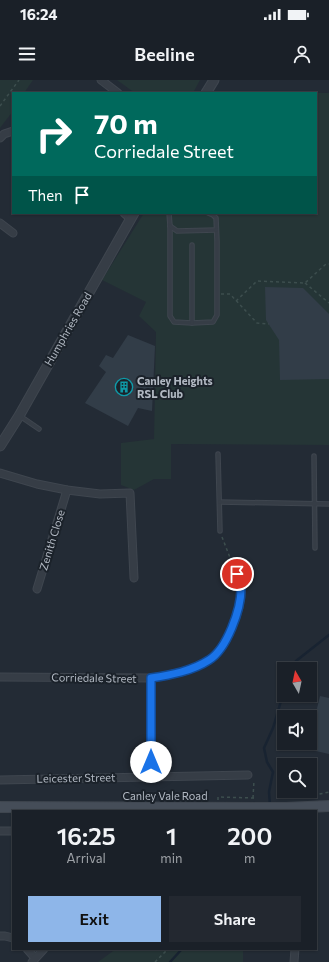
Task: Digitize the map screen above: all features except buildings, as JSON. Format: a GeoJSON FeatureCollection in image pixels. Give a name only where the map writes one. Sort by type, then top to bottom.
{"type":"FeatureCollection","features":[{"type":"Feature","properties":{"kind":"main road","name":"Canley Vale Road"},"geometry":{"type":"LineString","coordinates":[[0,807],[100,809],[259,804],[286,808],[329,806]]}},
{"type":"Feature","properties":{"kind":"street"},"geometry":{"type":"LineString","coordinates":[[100,80],[117,92]]}},
{"type":"Feature","properties":{"kind":"street"},"geometry":{"type":"LineString","coordinates":[[207,92],[214,80]]}},
{"type":"Feature","properties":{"kind":"street"},"geometry":{"type":"LineString","coordinates":[[0,138],[4,134],[12,131]]}},
{"type":"Feature","properties":{"kind":"street","name":"Humphries Road"},"geometry":{"type":"LineString","coordinates":[[0,446],[19,416],[130,215]]}},
{"type":"Feature","properties":{"kind":"street"},"geometry":{"type":"LineString","coordinates":[[0,223],[12,233]]}},
{"type":"Feature","properties":{"kind":"street"},"geometry":{"type":"LineString","coordinates":[[0,473],[37,484],[67,490],[100,494],[130,493],[134,578]]}},
{"type":"Feature","properties":{"kind":"street","name":"Zenith Close"},"geometry":{"type":"LineString","coordinates":[[37,589],[67,490]]}},
{"type":"Feature","properties":{"kind":"street","name":"Corriedale Street"},"geometry":{"type":"LineString","coordinates":[[0,677],[151,678],[174,675],[189,670],[211,660],[223,645],[238,612],[241,588],[237,574]]}},
{"type":"Feature","properties":{"kind":"street"},"geometry":{"type":"LineString","coordinates":[[151,678],[151,776]]}},
{"type":"Feature","properties":{"kind":"street","name":"Leicester Street"},"geometry":{"type":"LineString","coordinates":[[0,780],[248,775]]}},
{"type":"Feature","properties":{"kind":"street"},"geometry":{"type":"LineString","coordinates":[[0,831],[12,831]]}},
{"type":"Feature","properties":{"kind":"street"},"geometry":{"type":"LineString","coordinates":[[0,936],[12,938]]}},
{"type":"Feature","properties":{"kind":"street"},"geometry":{"type":"LineString","coordinates":[[28,950],[34,960],[43,950]]}},
{"type":"Feature","properties":{"kind":"street"},"geometry":{"type":"LineString","coordinates":[[294,962],[295,950]]}},
{"type":"Feature","properties":{"kind":"lane"},"geometry":{"type":"LineString","coordinates":[[169,214],[170,316],[174,322],[192,323],[210,322],[215,320],[217,315],[216,218],[210,214]]}},
{"type":"Feature","properties":{"kind":"lane"},"geometry":{"type":"LineString","coordinates":[[170,226],[177,232],[216,230]]}},
{"type":"Feature","properties":{"kind":"lane"},"geometry":{"type":"LineString","coordinates":[[192,245],[192,323]]}},
{"type":"Feature","properties":{"kind":"lane"},"geometry":{"type":"LineString","coordinates":[[19,416],[39,429]]}},
{"type":"Feature","properties":{"kind":"lane"},"geometry":{"type":"LineString","coordinates":[[218,454],[220,531]]}},
{"type":"Feature","properties":{"kind":"lane"},"geometry":{"type":"LineString","coordinates":[[314,456],[315,548]]}},
{"type":"Feature","properties":{"kind":"lane"},"geometry":{"type":"LineString","coordinates":[[220,502],[329,504]]}},
{"type":"Feature","properties":{"kind":"path"},"geometry":{"type":"LineString","coordinates":[[0,106],[19,80]]}},
{"type":"Feature","properties":{"kind":"path"},"geometry":{"type":"LineString","coordinates":[[305,283],[326,264],[329,264]]}},
{"type":"Feature","properties":{"kind":"path"},"geometry":{"type":"LineString","coordinates":[[236,301],[257,281],[305,283],[329,303]]}},
{"type":"Feature","properties":{"kind":"path"},"geometry":{"type":"LineString","coordinates":[[217,294],[230,294],[257,323],[269,324]]}},
{"type":"Feature","properties":{"kind":"path"},"geometry":{"type":"LineString","coordinates":[[220,531],[223,542],[237,574]]}},
{"type":"Feature","properties":{"kind":"path"},"geometry":{"type":"LineString","coordinates":[[248,775],[254,771],[253,798]]}},
{"type":"Feature","properties":{"kind":"path"},"geometry":{"type":"LineString","coordinates":[[297,799],[329,792]]}},
{"type":"Feature","properties":{"kind":"path"},"geometry":{"type":"LineString","coordinates":[[218,797],[253,798],[259,804]]}},
{"type":"Feature","properties":{"kind":"path"},"geometry":{"type":"LineString","coordinates":[[155,962],[167,950]]}},
{"type":"Feature","properties":{"kind":"shaded area"},"geometry":{"type":"Polygon","coordinates":[[[0,80],[33,80],[25,92],[12,92],[12,112],[0,128],[0,80]]]}},
{"type":"Feature","properties":{"kind":"shaded area"},"geometry":{"type":"Polygon","coordinates":[[[117,80],[200,80],[194,92],[134,92],[117,80]]]}},
{"type":"Feature","properties":{"kind":"shaded area"},"geometry":{"type":"Polygon","coordinates":[[[317,93],[329,93],[329,445],[171,444],[171,479],[154,479],[134,490],[121,485],[121,443],[154,439],[156,332],[139,316],[146,302],[102,280],[143,214],[317,214],[317,93]]]}},
{"type":"Feature","properties":{"kind":"shaded area"},"geometry":{"type":"Polygon","coordinates":[[[115,950],[243,950],[243,962],[98,962],[115,950]]]}},
{"type":"Feature","properties":{"kind":"waterway"},"geometry":{"type":"LineString","coordinates":[[296,662],[329,635]]}},
{"type":"Feature","properties":{"kind":"waterway"},"geometry":{"type":"LineString","coordinates":[[270,805],[269,792],[273,772],[267,762],[264,748],[273,728],[281,702]]}},
{"type":"Feature","properties":{"kind":"waterway"},"geometry":{"type":"LineString","coordinates":[[170,962],[181,950]]}},
{"type":"Feature","properties":{"kind":"place","name":"Canley Heights RSL Club"},"geometry":{"type":"Point","coordinates":[124,387]}},
{"type":"Feature","properties":{"kind":"route"},"geometry":{"type":"LineString","coordinates":[[151,762],[151,678],[174,675],[211,660],[223,645],[238,612],[241,588],[237,574]]}}]}
